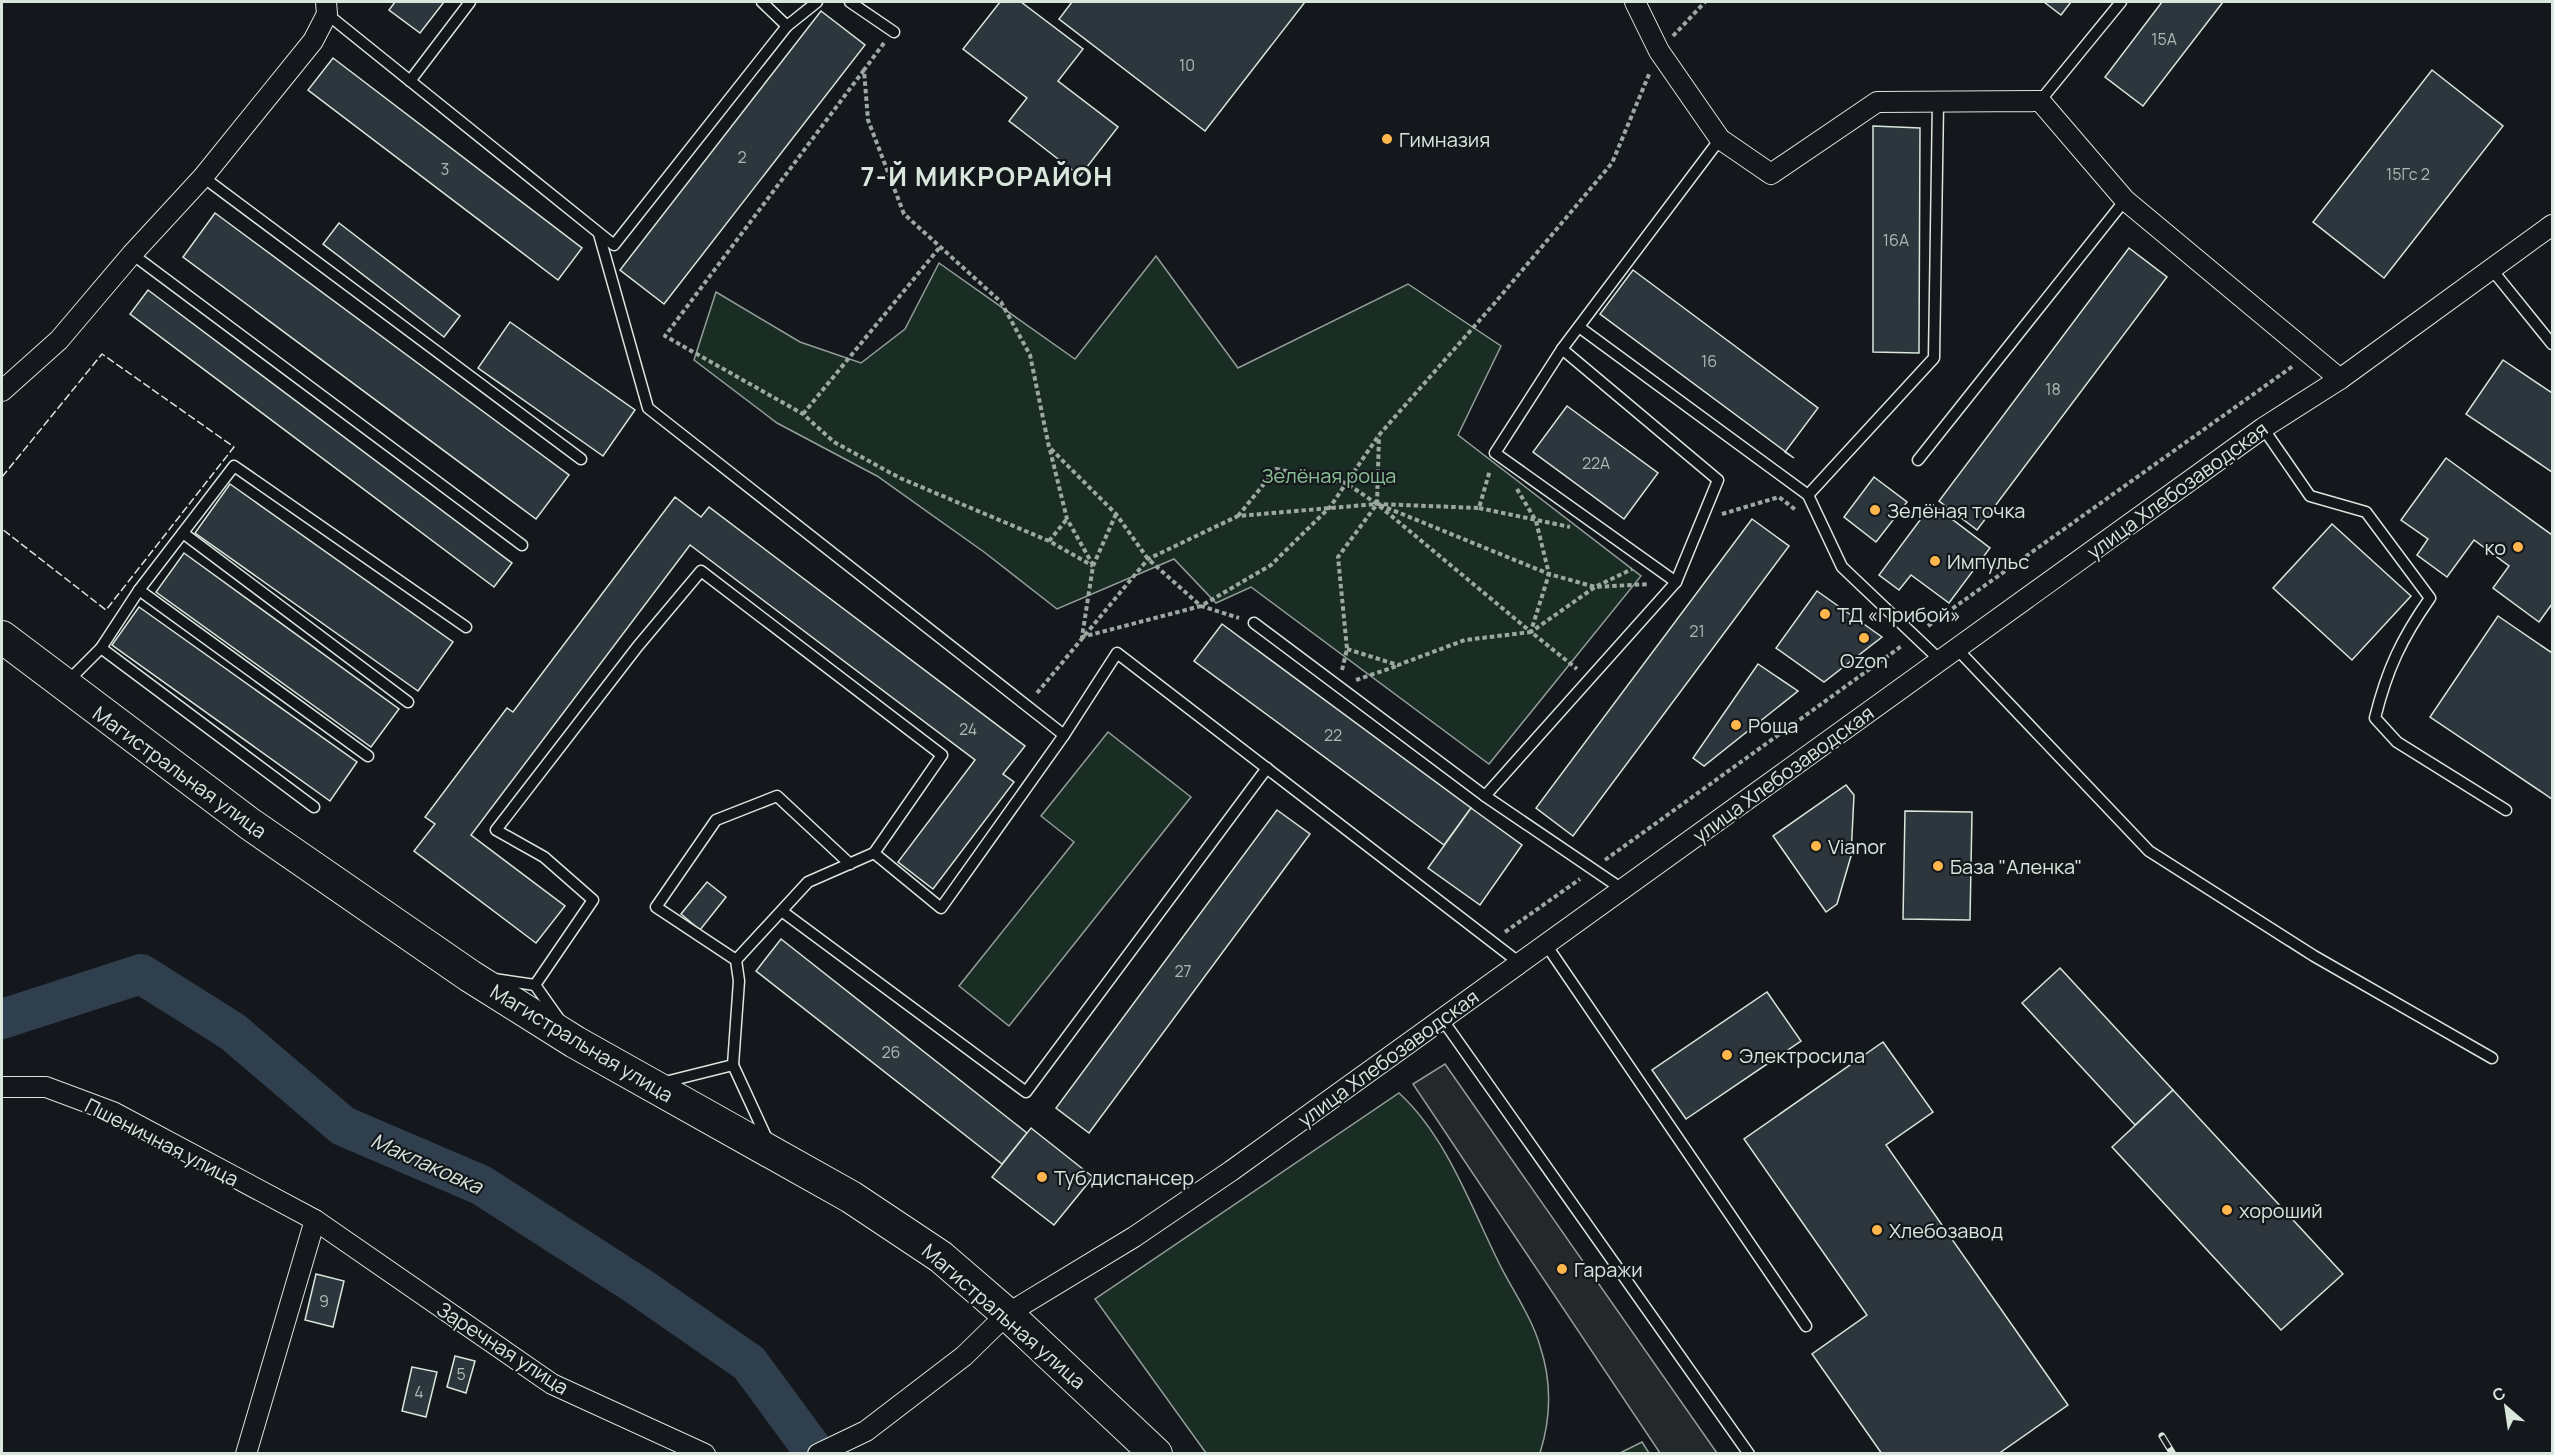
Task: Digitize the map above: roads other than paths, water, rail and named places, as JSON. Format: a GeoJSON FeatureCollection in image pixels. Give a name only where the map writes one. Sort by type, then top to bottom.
{"type":"FeatureCollection","features":[{"type":"Feature","properties":{"kind":"main road","name":"Магистральная улица"},"geometry":{"type":"LineString","coordinates":[[2,637],[250,824],[470,976],[575,1042],[851,1197],[941,1257],[1007,1314],[1156,1454]]}},
{"type":"Feature","properties":{"kind":"street"},"geometry":{"type":"LineString","coordinates":[[1635,2],[1659,51],[1720,139],[1771,174],[1876,102],[2040,101],[2126,200],[2340,379]]}},
{"type":"Feature","properties":{"kind":"street"},"geometry":{"type":"LineString","coordinates":[[2,392],[59,340],[132,254],[203,177],[313,41],[326,8]]}},
{"type":"Feature","properties":{"kind":"street","name":"улица Хлебозаводская"},"geometry":{"type":"LineString","coordinates":[[818,1454],[866,1431],[964,1356],[1007,1314],[1134,1237],[1547,946],[1622,889],[2263,428],[2340,379],[2493,271],[2553,225]]}},
{"type":"Feature","properties":{"kind":"street","name":"Пшеничная улица"},"geometry":{"type":"LineString","coordinates":[[2,1087],[46,1087],[112,1112],[315,1220]]}},
{"type":"Feature","properties":{"kind":"street"},"geometry":{"type":"LineString","coordinates":[[246,1454],[315,1220]]}},
{"type":"Feature","properties":{"kind":"street","name":"Заречная улица"},"geometry":{"type":"LineString","coordinates":[[315,1220],[552,1384],[705,1454]]}},
{"type":"Feature","properties":{"kind":"lane"},"geometry":{"type":"LineString","coordinates":[[410,81],[470,2]]}},
{"type":"Feature","properties":{"kind":"lane"},"geometry":{"type":"LineString","coordinates":[[762,2],[787,26]]}},
{"type":"Feature","properties":{"kind":"lane"},"geometry":{"type":"LineString","coordinates":[[326,8],[410,81],[614,245],[787,26],[817,2]]}},
{"type":"Feature","properties":{"kind":"lane"},"geometry":{"type":"LineString","coordinates":[[850,2],[894,32]]}},
{"type":"Feature","properties":{"kind":"lane"},"geometry":{"type":"LineString","coordinates":[[2040,101],[2121,2]]}},
{"type":"Feature","properties":{"kind":"lane"},"geometry":{"type":"LineString","coordinates":[[1808,495],[1934,358],[1938,102]]}},
{"type":"Feature","properties":{"kind":"lane"},"geometry":{"type":"LineString","coordinates":[[1676,582],[1495,453],[1562,349],[1720,139]]}},
{"type":"Feature","properties":{"kind":"lane"},"geometry":{"type":"LineString","coordinates":[[203,177],[581,459]]}},
{"type":"Feature","properties":{"kind":"lane"},"geometry":{"type":"LineString","coordinates":[[1918,460],[2126,200]]}},
{"type":"Feature","properties":{"kind":"lane"},"geometry":{"type":"LineString","coordinates":[[599,234],[648,408],[1064,735]]}},
{"type":"Feature","properties":{"kind":"lane"},"geometry":{"type":"LineString","coordinates":[[132,254],[522,545]]}},
{"type":"Feature","properties":{"kind":"lane"},"geometry":{"type":"LineString","coordinates":[[2493,271],[2553,344]]}},
{"type":"Feature","properties":{"kind":"lane"},"geometry":{"type":"LineString","coordinates":[[1579,327],[1808,495],[1842,567],[1941,661]]}},
{"type":"Feature","properties":{"kind":"lane"},"geometry":{"type":"LineString","coordinates":[[1485,796],[1676,582],[1718,480],[1562,349]]}},
{"type":"Feature","properties":{"kind":"lane"},"geometry":{"type":"LineString","coordinates":[[2263,428],[2310,496],[2366,512],[2430,598],[2404,636],[2383,686],[2375,718],[2397,742],[2506,810]]}},
{"type":"Feature","properties":{"kind":"lane"},"geometry":{"type":"LineString","coordinates":[[63,685],[101,648],[139,590],[234,466],[466,627]]}},
{"type":"Feature","properties":{"kind":"lane"},"geometry":{"type":"LineString","coordinates":[[183,533],[408,702]]}},
{"type":"Feature","properties":{"kind":"lane"},"geometry":{"type":"LineString","coordinates":[[535,985],[592,900],[544,857],[496,830],[638,646],[701,571],[942,755],[874,853],[808,882],[783,912],[736,960]]}},
{"type":"Feature","properties":{"kind":"lane"},"geometry":{"type":"LineString","coordinates":[[139,590],[368,756]]}},
{"type":"Feature","properties":{"kind":"lane"},"geometry":{"type":"LineString","coordinates":[[1254,623],[1485,796],[1622,889]]}},
{"type":"Feature","properties":{"kind":"lane"},"geometry":{"type":"LineString","coordinates":[[101,648],[314,807]]}},
{"type":"Feature","properties":{"kind":"lane"},"geometry":{"type":"LineString","coordinates":[[1957,649],[2149,851],[2314,956],[2492,1058]]}},
{"type":"Feature","properties":{"kind":"lane"},"geometry":{"type":"LineString","coordinates":[[874,853],[941,908],[1064,735],[1118,653],[1521,963]]}},
{"type":"Feature","properties":{"kind":"lane"},"geometry":{"type":"LineString","coordinates":[[783,912],[1026,1092],[1267,768]]}},
{"type":"Feature","properties":{"kind":"lane"},"geometry":{"type":"LineString","coordinates":[[775,1156],[733,1065],[739,981],[736,960],[657,907],[716,820],[777,796],[850,864]]}},
{"type":"Feature","properties":{"kind":"lane"},"geometry":{"type":"LineString","coordinates":[[1547,946],[1806,1326]]}},
{"type":"Feature","properties":{"kind":"lane"},"geometry":{"type":"LineString","coordinates":[[470,976],[535,985],[575,1042]]}},
{"type":"Feature","properties":{"kind":"lane"},"geometry":{"type":"LineString","coordinates":[[1442,1019],[1749,1454]]}},
{"type":"Feature","properties":{"kind":"lane"},"geometry":{"type":"LineString","coordinates":[[652,1085],[733,1065]]}},
{"type":"Feature","properties":{"kind":"waterway","name":"Маклаковка"},"geometry":{"type":"LineString","coordinates":[[2,1019],[141,974],[233,1032],[343,1126],[481,1185],[638,1286],[749,1363],[816,1454]]}},
{"type":"Feature","properties":{"kind":"railway"},"geometry":{"type":"LineString","coordinates":[[2162,1436],[2173,1454]]}},
{"type":"Feature","properties":{"kind":"place","name":"Гимназия"},"geometry":{"type":"Point","coordinates":[1387,139]}},
{"type":"Feature","properties":{"kind":"place","name":"Зелёная точка"},"geometry":{"type":"Point","coordinates":[1875,510]}},
{"type":"Feature","properties":{"kind":"place","name":"ко"},"geometry":{"type":"Point","coordinates":[2518,547]}},
{"type":"Feature","properties":{"kind":"place","name":"Импульс"},"geometry":{"type":"Point","coordinates":[1935,561]}},
{"type":"Feature","properties":{"kind":"place","name":"ТД «Прибой»"},"geometry":{"type":"Point","coordinates":[1825,614]}},
{"type":"Feature","properties":{"kind":"place","name":"Ozon"},"geometry":{"type":"Point","coordinates":[1864,638]}},
{"type":"Feature","properties":{"kind":"place","name":"Роща"},"geometry":{"type":"Point","coordinates":[1736,725]}},
{"type":"Feature","properties":{"kind":"place","name":"Vianor"},"geometry":{"type":"Point","coordinates":[1816,846]}},
{"type":"Feature","properties":{"kind":"place","name":"База \"Аленка\""},"geometry":{"type":"Point","coordinates":[1938,866]}},
{"type":"Feature","properties":{"kind":"place","name":"Электросила"},"geometry":{"type":"Point","coordinates":[1727,1055]}},
{"type":"Feature","properties":{"kind":"place","name":"Туб диспансер"},"geometry":{"type":"Point","coordinates":[1042,1177]}},
{"type":"Feature","properties":{"kind":"place","name":"хороший"},"geometry":{"type":"Point","coordinates":[2227,1210]}},
{"type":"Feature","properties":{"kind":"place","name":"Хлебозавод"},"geometry":{"type":"Point","coordinates":[1877,1230]}},
{"type":"Feature","properties":{"kind":"place","name":"Гаражи"},"geometry":{"type":"Point","coordinates":[1562,1269]}},
{"type":"Feature","properties":{"kind":"district","name":"7-Й МИКРОРАЙОН"},"geometry":{"type":"Point","coordinates":[987,176]}},
{"type":"Feature","properties":{"kind":"park label","name":"Зелёная роща"},"geometry":{"type":"Point","coordinates":[1329,475]}}]}
